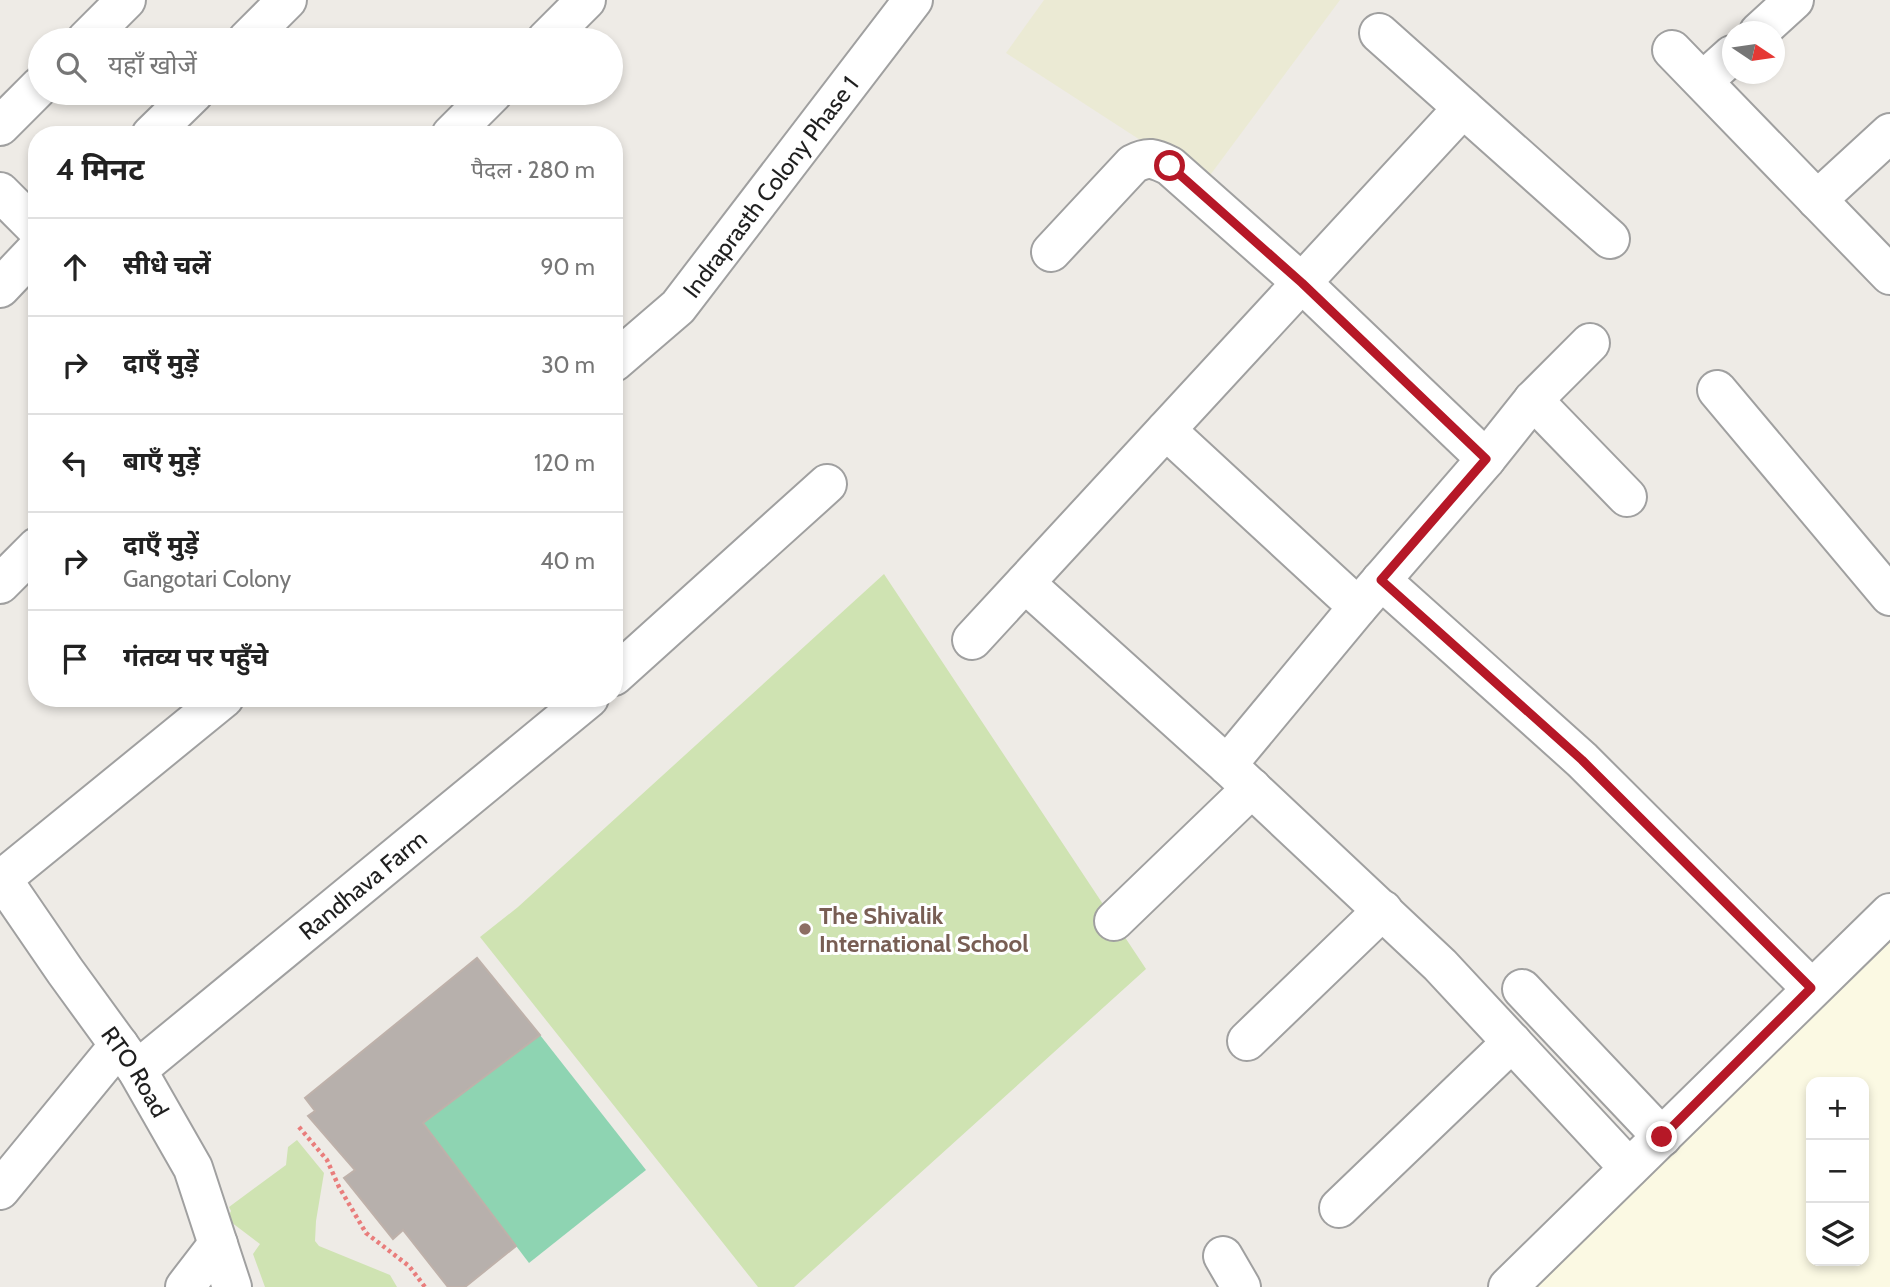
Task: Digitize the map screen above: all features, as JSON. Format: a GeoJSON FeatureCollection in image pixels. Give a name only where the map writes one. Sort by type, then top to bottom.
{"type":"FeatureCollection","features":[{"type":"Feature","properties":{"kind":"street"},"geometry":{"type":"LineString","coordinates":[[98,28],[126,0]]}},
{"type":"Feature","properties":{"kind":"street"},"geometry":{"type":"LineString","coordinates":[[259,28],[287,0]]}},
{"type":"Feature","properties":{"kind":"street"},"geometry":{"type":"LineString","coordinates":[[558,28],[586,0]]}},
{"type":"Feature","properties":{"kind":"street","name":"Indraprasth Colony Phase 1"},"geometry":{"type":"LineString","coordinates":[[623,354],[678,307],[913,0]]}},
{"type":"Feature","properties":{"kind":"street"},"geometry":{"type":"LineString","coordinates":[[1771,21],[1794,0]]}},
{"type":"Feature","properties":{"kind":"street"},"geometry":{"type":"LineString","coordinates":[[1379,33],[1610,239]]}},
{"type":"Feature","properties":{"kind":"street"},"geometry":{"type":"LineString","coordinates":[[1672,50],[1890,275]]}},
{"type":"Feature","properties":{"kind":"street"},"geometry":{"type":"LineString","coordinates":[[1703,81],[1722,64]]}},
{"type":"Feature","properties":{"kind":"street"},"geometry":{"type":"LineString","coordinates":[[0,126],[28,98]]}},
{"type":"Feature","properties":{"kind":"street"},"geometry":{"type":"LineString","coordinates":[[161,126],[182,105]]}},
{"type":"Feature","properties":{"kind":"street"},"geometry":{"type":"LineString","coordinates":[[460,126],[481,105]]}},
{"type":"Feature","properties":{"kind":"street"},"geometry":{"type":"LineString","coordinates":[[972,640],[1463,108]]}},
{"type":"Feature","properties":{"kind":"street"},"geometry":{"type":"LineString","coordinates":[[1817,200],[1890,133]]}},
{"type":"Feature","properties":{"kind":"street"},"geometry":{"type":"LineString","coordinates":[[1051,252],[1133,163],[1145,157],[1159,160],[1170,166],[1302,283],[1486,459]]}},
{"type":"Feature","properties":{"kind":"street"},"geometry":{"type":"LineString","coordinates":[[0,192],[28,220]]}},
{"type":"Feature","properties":{"kind":"street"},"geometry":{"type":"LineString","coordinates":[[0,288],[28,258]]}},
{"type":"Feature","properties":{"kind":"street"},"geometry":{"type":"LineString","coordinates":[[1114,921],[1239,777],[1369,594],[1486,459],[1533,400],[1590,343]]}},
{"type":"Feature","properties":{"kind":"street"},"geometry":{"type":"LineString","coordinates":[[1717,390],[1890,596]]}},
{"type":"Feature","properties":{"kind":"street"},"geometry":{"type":"LineString","coordinates":[[1533,400],[1627,497]]}},
{"type":"Feature","properties":{"kind":"street"},"geometry":{"type":"LineString","coordinates":[[1166,430],[1369,594],[1582,760],[1811,988]]}},
{"type":"Feature","properties":{"kind":"street"},"geometry":{"type":"LineString","coordinates":[[623,668],[827,484]]}},
{"type":"Feature","properties":{"kind":"street"},"geometry":{"type":"LineString","coordinates":[[0,584],[28,556]]}},
{"type":"Feature","properties":{"kind":"street"},"geometry":{"type":"LineString","coordinates":[[1025,583],[1239,777],[1440,965],[1629,1168]]}},
{"type":"Feature","properties":{"kind":"street"},"geometry":{"type":"LineString","coordinates":[[1,878],[213,707]]}},
{"type":"Feature","properties":{"kind":"street","name":"Randhava Farm"},"geometry":{"type":"LineString","coordinates":[[0,1190],[128,1057],[577,707]]}},
{"type":"Feature","properties":{"kind":"street","name":"RTO Road"},"geometry":{"type":"LineString","coordinates":[[1,878],[128,1057],[193,1168],[232,1287]]}},
{"type":"Feature","properties":{"kind":"street"},"geometry":{"type":"LineString","coordinates":[[1247,1041],[1383,910]]}},
{"type":"Feature","properties":{"kind":"street"},"geometry":{"type":"LineString","coordinates":[[1508,1287],[1890,913]]}},
{"type":"Feature","properties":{"kind":"street"},"geometry":{"type":"LineString","coordinates":[[1522,989],[1662,1137]]}},
{"type":"Feature","properties":{"kind":"street"},"geometry":{"type":"LineString","coordinates":[[1339,1208],[1512,1042]]}},
{"type":"Feature","properties":{"kind":"street"},"geometry":{"type":"LineString","coordinates":[[185,1287],[218,1244]]}},
{"type":"Feature","properties":{"kind":"path"},"geometry":{"type":"LineString","coordinates":[[299,1127],[327,1160],[366,1233],[409,1266],[425,1287]]}},
{"type":"Feature","properties":{"kind":"shaded area"},"geometry":{"type":"Polygon","coordinates":[[[1890,935],[1890,1287],[1534,1287],[1890,935]]]}},
{"type":"Feature","properties":{"kind":"green space"},"geometry":{"type":"Polygon","coordinates":[[[1044,0],[1340,0],[1205,182],[1006,53],[1044,0]]]}},
{"type":"Feature","properties":{"kind":"green space","name":"The Shivalik International School"},"geometry":{"type":"Polygon","coordinates":[[[884,574],[1146,969],[794,1287],[758,1287],[480,937],[518,907],[884,574]]]}},
{"type":"Feature","properties":{"kind":"green space"},"geometry":{"type":"Polygon","coordinates":[[[540,1035],[646,1170],[529,1263],[423,1123],[540,1035]]]}},
{"type":"Feature","properties":{"kind":"green space"},"geometry":{"type":"Polygon","coordinates":[[[297,1140],[324,1173],[315,1241],[319,1246],[390,1275],[397,1287],[265,1287],[253,1254],[260,1244],[227,1219],[231,1211],[229,1207],[286,1165],[288,1147],[297,1140]]]}},
{"type":"Feature","properties":{"kind":"building"},"geometry":{"type":"Polygon","coordinates":[[[477,958],[540,1035],[423,1123],[516,1246],[465,1287],[448,1287],[403,1230],[393,1239],[344,1178],[355,1170],[308,1116],[315,1111],[305,1098],[477,958]]]}},
{"type":"Feature","properties":{"kind":"place","name":"The Shivalik International School"},"geometry":{"type":"Point","coordinates":[805,929]}},
{"type":"Feature","properties":{"kind":"route"},"geometry":{"type":"LineString","coordinates":[[1170,166],[1302,283],[1486,459],[1381,580],[1582,760],[1811,988],[1662,1137]]}}]}
